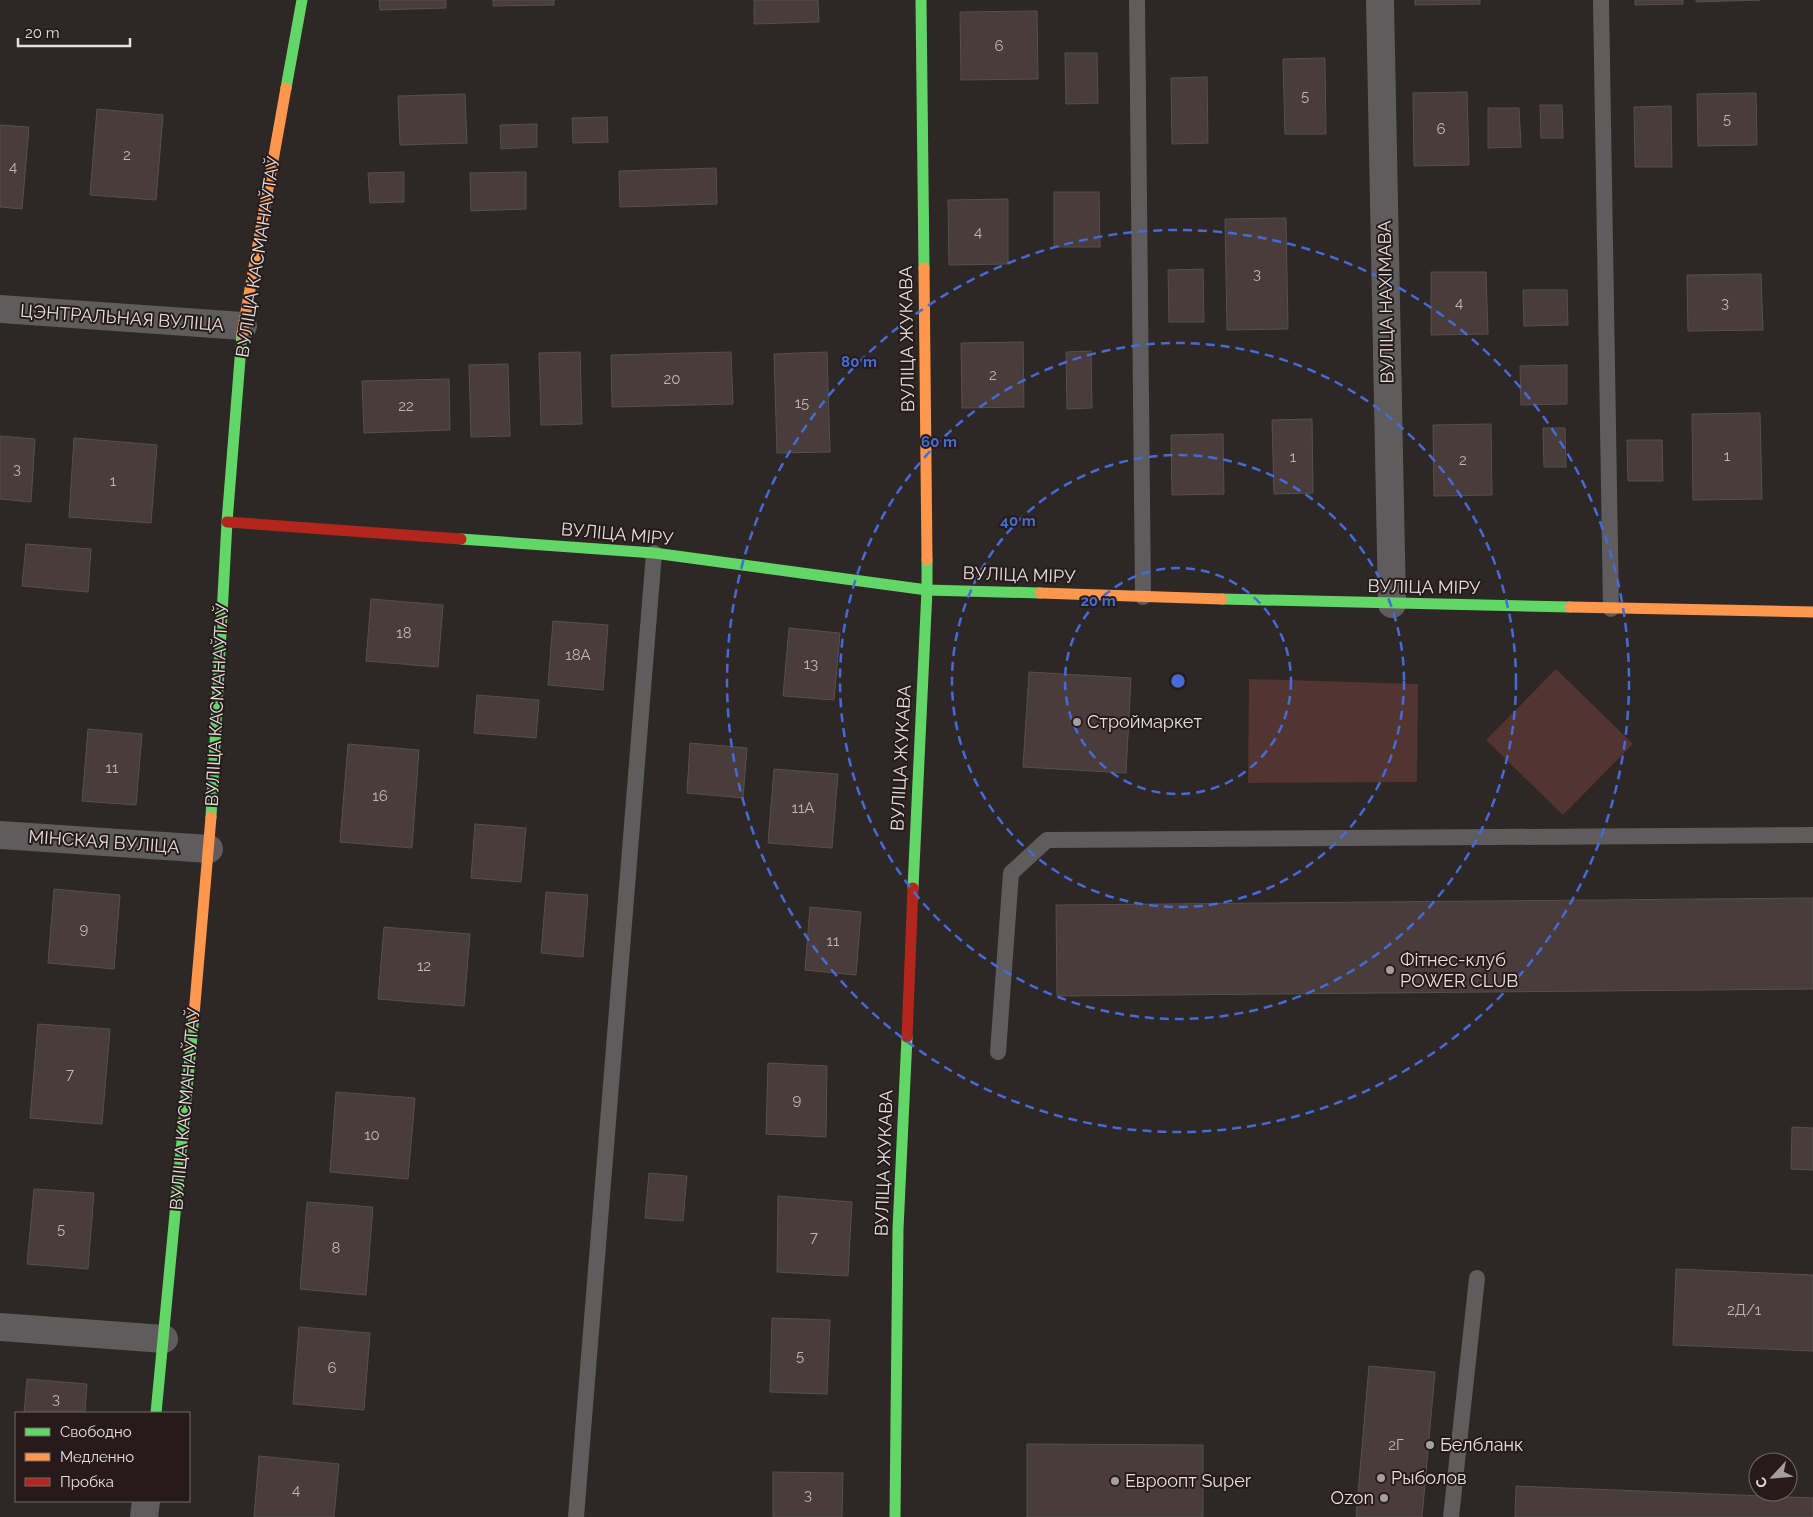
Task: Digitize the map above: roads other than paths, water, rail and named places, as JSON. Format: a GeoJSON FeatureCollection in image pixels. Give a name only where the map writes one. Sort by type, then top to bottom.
{"type":"FeatureCollection","features":[{"type":"Feature","properties":{"kind":"street","name":"ВУЛІЦА КАСМАНАЎТАЎ"},"geometry":{"type":"LineString","coordinates":[[156,1412],[208,849],[227,522],[243,326],[302,0]]}},
{"type":"Feature","properties":{"kind":"street","name":"ВУЛІЦА ЖУКАВА"},"geometry":{"type":"LineString","coordinates":[[895,1517],[898,1229],[927,590],[921,0]]}},
{"type":"Feature","properties":{"kind":"street","name":"ВУЛІЦА НАХІМАВА"},"geometry":{"type":"LineString","coordinates":[[1380,0],[1392,604]]}},
{"type":"Feature","properties":{"kind":"street","name":"ЦЭНТРАЛЬНАЯ ВУЛІЦА"},"geometry":{"type":"LineString","coordinates":[[0,309],[243,326]]}},
{"type":"Feature","properties":{"kind":"street","name":"ВУЛІЦА МІРУ"},"geometry":{"type":"LineString","coordinates":[[227,522],[654,553],[927,590],[1392,604],[1813,612]]}},
{"type":"Feature","properties":{"kind":"street","name":"МІНСКАЯ ВУЛІЦА"},"geometry":{"type":"LineString","coordinates":[[0,835],[208,849]]}},
{"type":"Feature","properties":{"kind":"street"},"geometry":{"type":"LineString","coordinates":[[0,1327],[164,1339]]}},
{"type":"Feature","properties":{"kind":"street"},"geometry":{"type":"LineString","coordinates":[[144,1517],[146,1502]]}},
{"type":"Feature","properties":{"kind":"lane"},"geometry":{"type":"LineString","coordinates":[[1137,0],[1143,597]]}},
{"type":"Feature","properties":{"kind":"lane"},"geometry":{"type":"LineString","coordinates":[[1601,0],[1611,609]]}},
{"type":"Feature","properties":{"kind":"lane"},"geometry":{"type":"LineString","coordinates":[[576,1517],[654,553]]}},
{"type":"Feature","properties":{"kind":"lane"},"geometry":{"type":"LineString","coordinates":[[998,1052],[1011,873],[1047,840],[1813,835]]}},
{"type":"Feature","properties":{"kind":"lane"},"geometry":{"type":"LineString","coordinates":[[1451,1517],[1477,1278]]}},
{"type":"Feature","properties":{"kind":"place","name":"Строймаркет"},"geometry":{"type":"Point","coordinates":[1077,722]}},
{"type":"Feature","properties":{"kind":"place","name":"Фітнес-клуб POWER CLUB"},"geometry":{"type":"Point","coordinates":[1390,970]}},
{"type":"Feature","properties":{"kind":"place","name":"Белбланк"},"geometry":{"type":"Point","coordinates":[1430,1445]}},
{"type":"Feature","properties":{"kind":"place","name":"Рыболов"},"geometry":{"type":"Point","coordinates":[1381,1478]}},
{"type":"Feature","properties":{"kind":"place","name":"Евроопт Super"},"geometry":{"type":"Point","coordinates":[1115,1481]}},
{"type":"Feature","properties":{"kind":"place","name":"Ozon"},"geometry":{"type":"Point","coordinates":[1384,1498]}}]}
